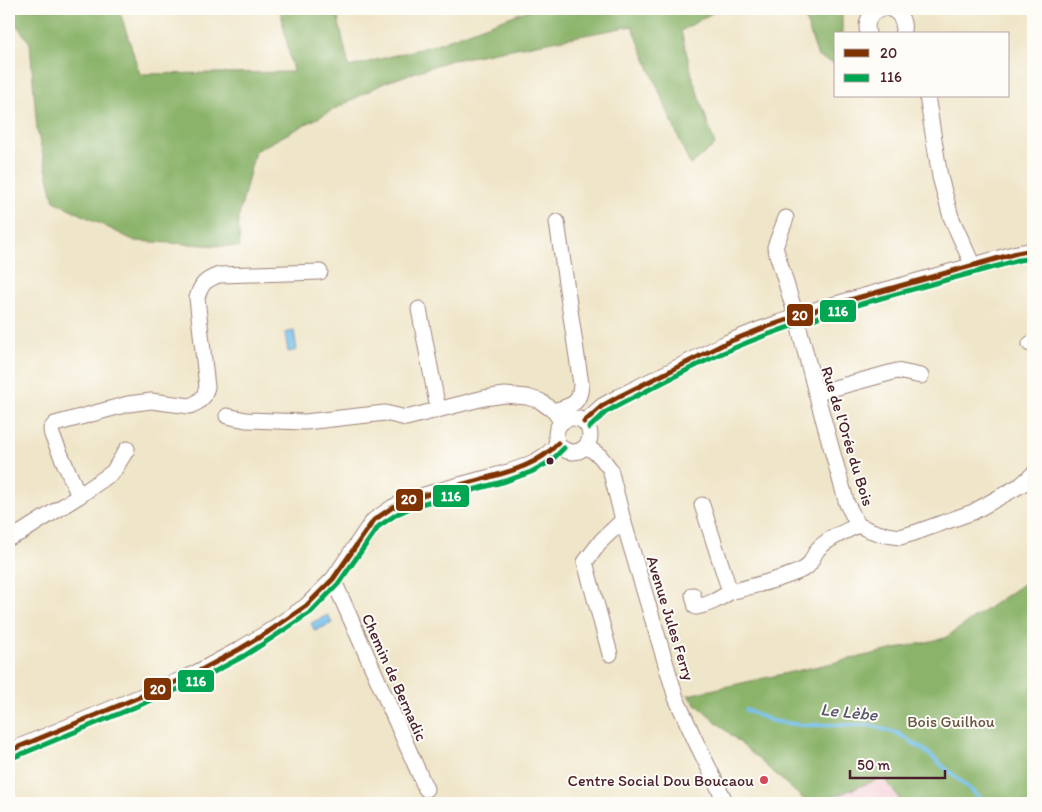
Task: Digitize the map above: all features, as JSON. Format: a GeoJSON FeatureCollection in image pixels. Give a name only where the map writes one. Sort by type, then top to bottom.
{"type":"FeatureCollection","features":[{"type":"Feature","properties":{"kind":"street"},"geometry":{"type":"LineString","coordinates":[[868,32],[869,18],[872,13],[881,9]]}},
{"type":"Feature","properties":{"kind":"street"},"geometry":{"type":"LineString","coordinates":[[890,9],[900,16],[903,22],[902,32]]}},
{"type":"Feature","properties":{"kind":"street"},"geometry":{"type":"LineString","coordinates":[[927,98],[940,176],[951,217],[973,266]]}},
{"type":"Feature","properties":{"kind":"street","name":"Rue de l'Orée du Bois"},"geometry":{"type":"LineString","coordinates":[[786,218],[775,247],[796,316],[847,504],[858,525],[881,534],[900,537],[914,533],[974,512],[1022,485],[1033,474]]}},
{"type":"Feature","properties":{"kind":"street"},"geometry":{"type":"LineString","coordinates":[[557,222],[581,384],[578,399],[558,416]]}},
{"type":"Feature","properties":{"kind":"street"},"geometry":{"type":"LineString","coordinates":[[584,422],[602,406],[657,377],[726,343],[796,316],[1033,250]]}},
{"type":"Feature","properties":{"kind":"street"},"geometry":{"type":"LineString","coordinates":[[79,496],[52,436],[51,429],[55,424],[128,404],[151,401],[190,406],[198,402],[204,396],[208,387],[197,298],[203,283],[219,276],[320,272]]}},
{"type":"Feature","properties":{"kind":"street"},"geometry":{"type":"LineString","coordinates":[[419,309],[438,409]]}},
{"type":"Feature","properties":{"kind":"street"},"geometry":{"type":"LineString","coordinates":[[816,393],[897,371],[921,376]]}},
{"type":"Feature","properties":{"kind":"street"},"geometry":{"type":"LineString","coordinates":[[228,416],[246,420],[305,422],[385,413],[406,418],[484,398],[504,395],[527,397],[540,401],[558,416],[567,419],[578,419],[584,422],[590,434],[586,446],[582,450],[571,452],[561,448],[556,438],[558,416]]}},
{"type":"Feature","properties":{"kind":"street"},"geometry":{"type":"LineString","coordinates":[[9,751],[212,666],[306,606],[332,579],[374,520],[393,507],[415,498],[513,470],[549,453],[558,443]]}},
{"type":"Feature","properties":{"kind":"street","name":"Avenue Jules Ferry"},"geometry":{"type":"LineString","coordinates":[[586,446],[600,456],[610,469],[623,520],[676,698],[726,803]]}},
{"type":"Feature","properties":{"kind":"street"},"geometry":{"type":"LineString","coordinates":[[9,538],[22,532],[79,496],[113,472],[127,448]]}},
{"type":"Feature","properties":{"kind":"street"},"geometry":{"type":"LineString","coordinates":[[702,505],[730,592]]}},
{"type":"Feature","properties":{"kind":"street"},"geometry":{"type":"LineString","coordinates":[[610,654],[585,562],[602,540],[623,520]]}},
{"type":"Feature","properties":{"kind":"street"},"geometry":{"type":"LineString","coordinates":[[692,595],[696,607],[704,606],[730,592],[797,573],[809,566],[818,549],[828,540],[858,525]]}},
{"type":"Feature","properties":{"kind":"street","name":"Chemin de Bernadic"},"geometry":{"type":"LineString","coordinates":[[332,579],[426,789]]}},
{"type":"Feature","properties":{"kind":"shaded area"},"geometry":{"type":"Polygon","coordinates":[[[884,777],[902,803],[817,803],[884,777]]]}},
{"type":"Feature","properties":{"kind":"green space"},"geometry":{"type":"Polygon","coordinates":[[[9,9],[119,9],[140,74],[293,72],[280,9],[336,9],[349,67],[431,46],[531,9],[719,9],[681,31],[693,79],[715,145],[690,165],[632,26],[448,61],[384,83],[255,151],[238,220],[240,247],[135,241],[54,201],[37,130],[30,43],[9,15],[9,9]]]}},
{"type":"Feature","properties":{"kind":"green space"},"geometry":{"type":"Polygon","coordinates":[[[802,9],[842,9],[842,32],[834,32],[834,63],[818,57],[802,9]]]}},
{"type":"Feature","properties":{"kind":"green space","name":"Bois Guilhou"},"geometry":{"type":"Polygon","coordinates":[[[1033,577],[1033,803],[902,803],[884,777],[817,803],[808,803],[688,695],[945,638],[1033,577]]]}},
{"type":"Feature","properties":{"kind":"water"},"geometry":{"type":"Polygon","coordinates":[[[294,331],[297,350],[288,352],[285,333],[294,331]]]}},
{"type":"Feature","properties":{"kind":"water"},"geometry":{"type":"Polygon","coordinates":[[[328,615],[332,623],[315,631],[311,623],[328,615]]]}},
{"type":"Feature","properties":{"kind":"waterway","name":"Le Lèbe"},"geometry":{"type":"LineString","coordinates":[[746,710],[772,721],[801,725],[870,725],[899,734],[923,749],[986,803]]}},
{"type":"Feature","properties":{"kind":"transit line","name":"20"},"geometry":{"type":"LineString","coordinates":[[584,422],[602,406],[620,396],[726,343],[761,329],[818,309],[1033,250]]}},
{"type":"Feature","properties":{"kind":"transit line","name":"116"},"geometry":{"type":"LineString","coordinates":[[589,428],[606,412],[623,403],[710,359],[764,336],[827,314],[891,295],[1019,260],[1033,258]]}},
{"type":"Feature","properties":{"kind":"transit line","name":"20"},"geometry":{"type":"LineString","coordinates":[[9,751],[190,676],[268,632],[306,606],[333,579],[374,520],[393,507],[408,500],[522,467],[541,457],[558,443]]}},
{"type":"Feature","properties":{"kind":"transit line","name":"116"},"geometry":{"type":"LineString","coordinates":[[12,758],[193,683],[244,656],[311,612],[338,584],[379,526],[397,514],[417,505],[506,481],[531,472],[554,458],[564,448]]}},
{"type":"Feature","properties":{"kind":"place","name":"Centre Social Dou Boucaou"},"geometry":{"type":"Point","coordinates":[764,780]}}]}
